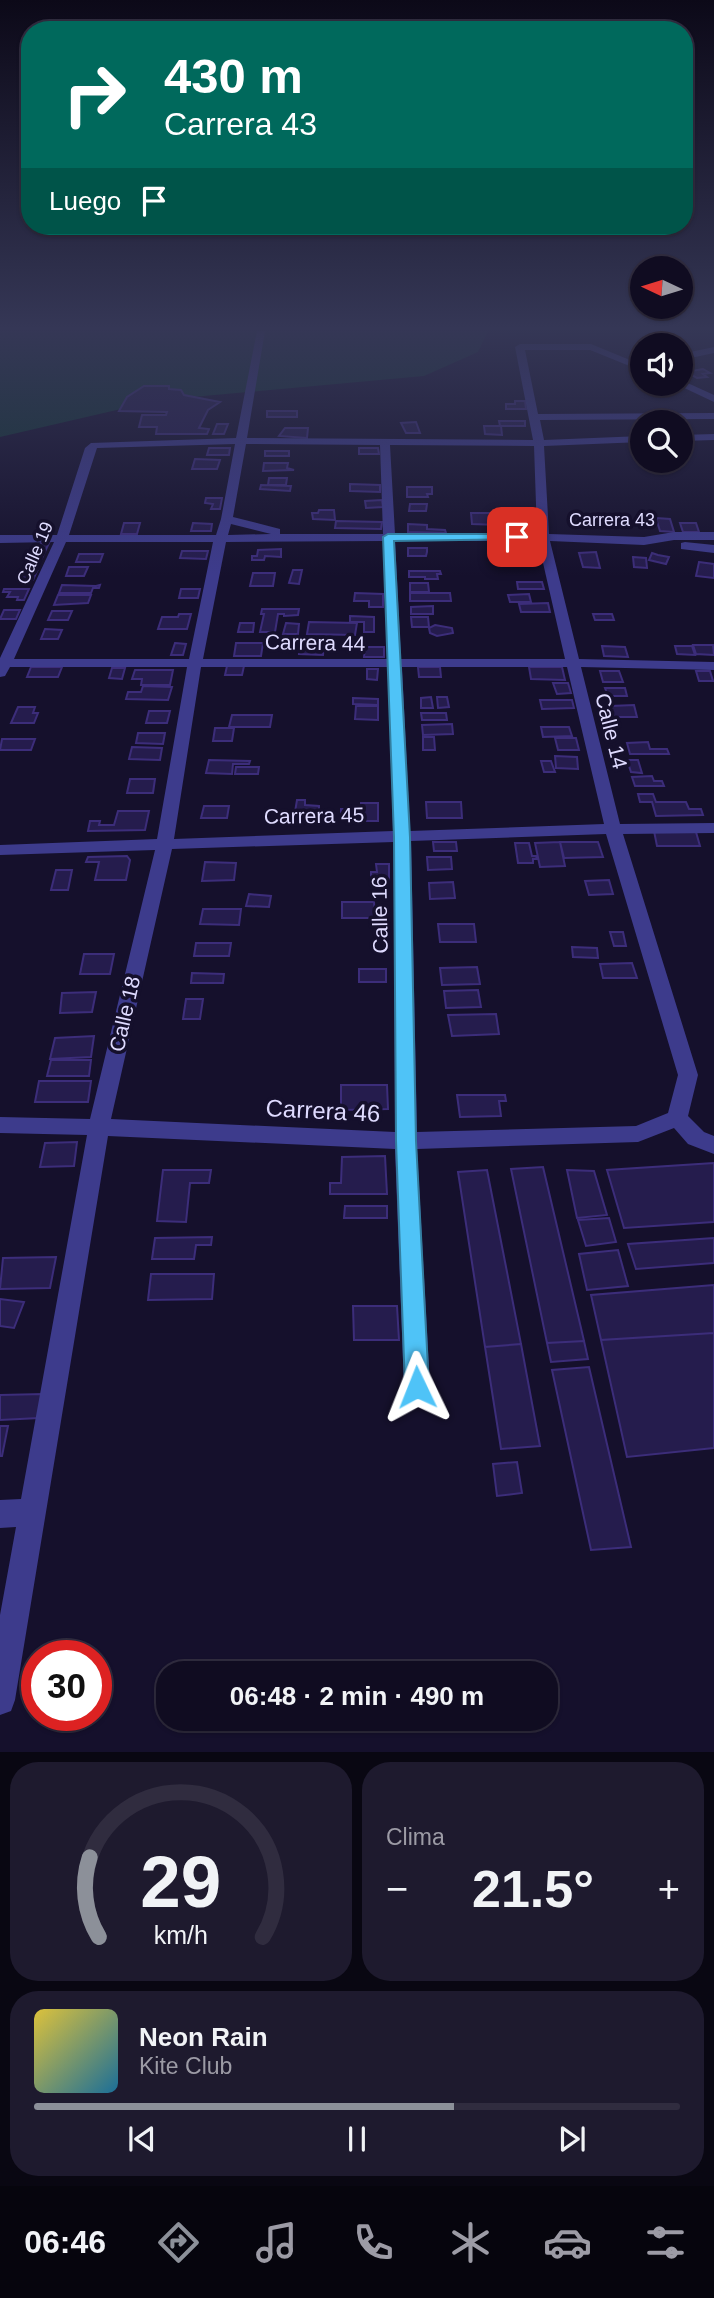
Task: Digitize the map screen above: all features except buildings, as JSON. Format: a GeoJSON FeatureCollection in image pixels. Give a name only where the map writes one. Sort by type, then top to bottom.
{"type":"FeatureCollection","features":[{"type":"Feature","properties":{"kind":"street","name":"Calle 18"},"geometry":{"type":"LineString","coordinates":[[0,1700],[99,1127],[164,842],[195,662],[247,413]]}},
{"type":"Feature","properties":{"kind":"street","name":"Calle 14"},"geometry":{"type":"LineString","coordinates":[[535,413],[543,537],[572,663],[613,829],[688,1075],[677,1118]]}},
{"type":"Feature","properties":{"kind":"street"},"geometry":{"type":"LineString","coordinates":[[536,417],[714,416]]}},
{"type":"Feature","properties":{"kind":"street"},"geometry":{"type":"LineString","coordinates":[[693,438],[714,437]]}},
{"type":"Feature","properties":{"kind":"street"},"geometry":{"type":"LineString","coordinates":[[242,441],[539,443],[630,439]]}},
{"type":"Feature","properties":{"kind":"street","name":"Calle 19"},"geometry":{"type":"LineString","coordinates":[[2,666],[62,538],[90,448],[95,445],[242,441]]}},
{"type":"Feature","properties":{"kind":"street","name":"Calle 16"},"geometry":{"type":"LineString","coordinates":[[385,442],[402,837],[406,1141],[417,1387]]}},
{"type":"Feature","properties":{"kind":"street","name":"Carrera 43"},"geometry":{"type":"LineString","coordinates":[[224,529],[300,538]]}},
{"type":"Feature","properties":{"kind":"street","name":"Carrera 43"},"geometry":{"type":"LineString","coordinates":[[0,539],[224,529],[300,538],[543,537],[644,541],[674,536],[714,536]]}},
{"type":"Feature","properties":{"kind":"street"},"geometry":{"type":"LineString","coordinates":[[644,541],[714,549]]}},
{"type":"Feature","properties":{"kind":"street","name":"Carrera 44"},"geometry":{"type":"LineString","coordinates":[[2,666],[195,662],[714,666]]}},
{"type":"Feature","properties":{"kind":"street","name":"Carrera 45"},"geometry":{"type":"LineString","coordinates":[[0,849],[164,842],[714,828]]}},
{"type":"Feature","properties":{"kind":"street"},"geometry":{"type":"LineString","coordinates":[[677,1118],[696,1138],[714,1144]]}},
{"type":"Feature","properties":{"kind":"street","name":"Carrera 46"},"geometry":{"type":"LineString","coordinates":[[0,1125],[406,1141],[638,1134],[677,1118]]}},
{"type":"Feature","properties":{"kind":"street"},"geometry":{"type":"LineString","coordinates":[[0,1514],[32,1512]]}},
{"type":"Feature","properties":{"kind":"green space"},"geometry":{"type":"Polygon","coordinates":[[[0,413],[105,413],[0,437],[0,413]]]}},
{"type":"Feature","properties":{"kind":"route"},"geometry":{"type":"LineString","coordinates":[[417,1387],[406,1141],[402,837],[388,537],[517,537]]}}]}
